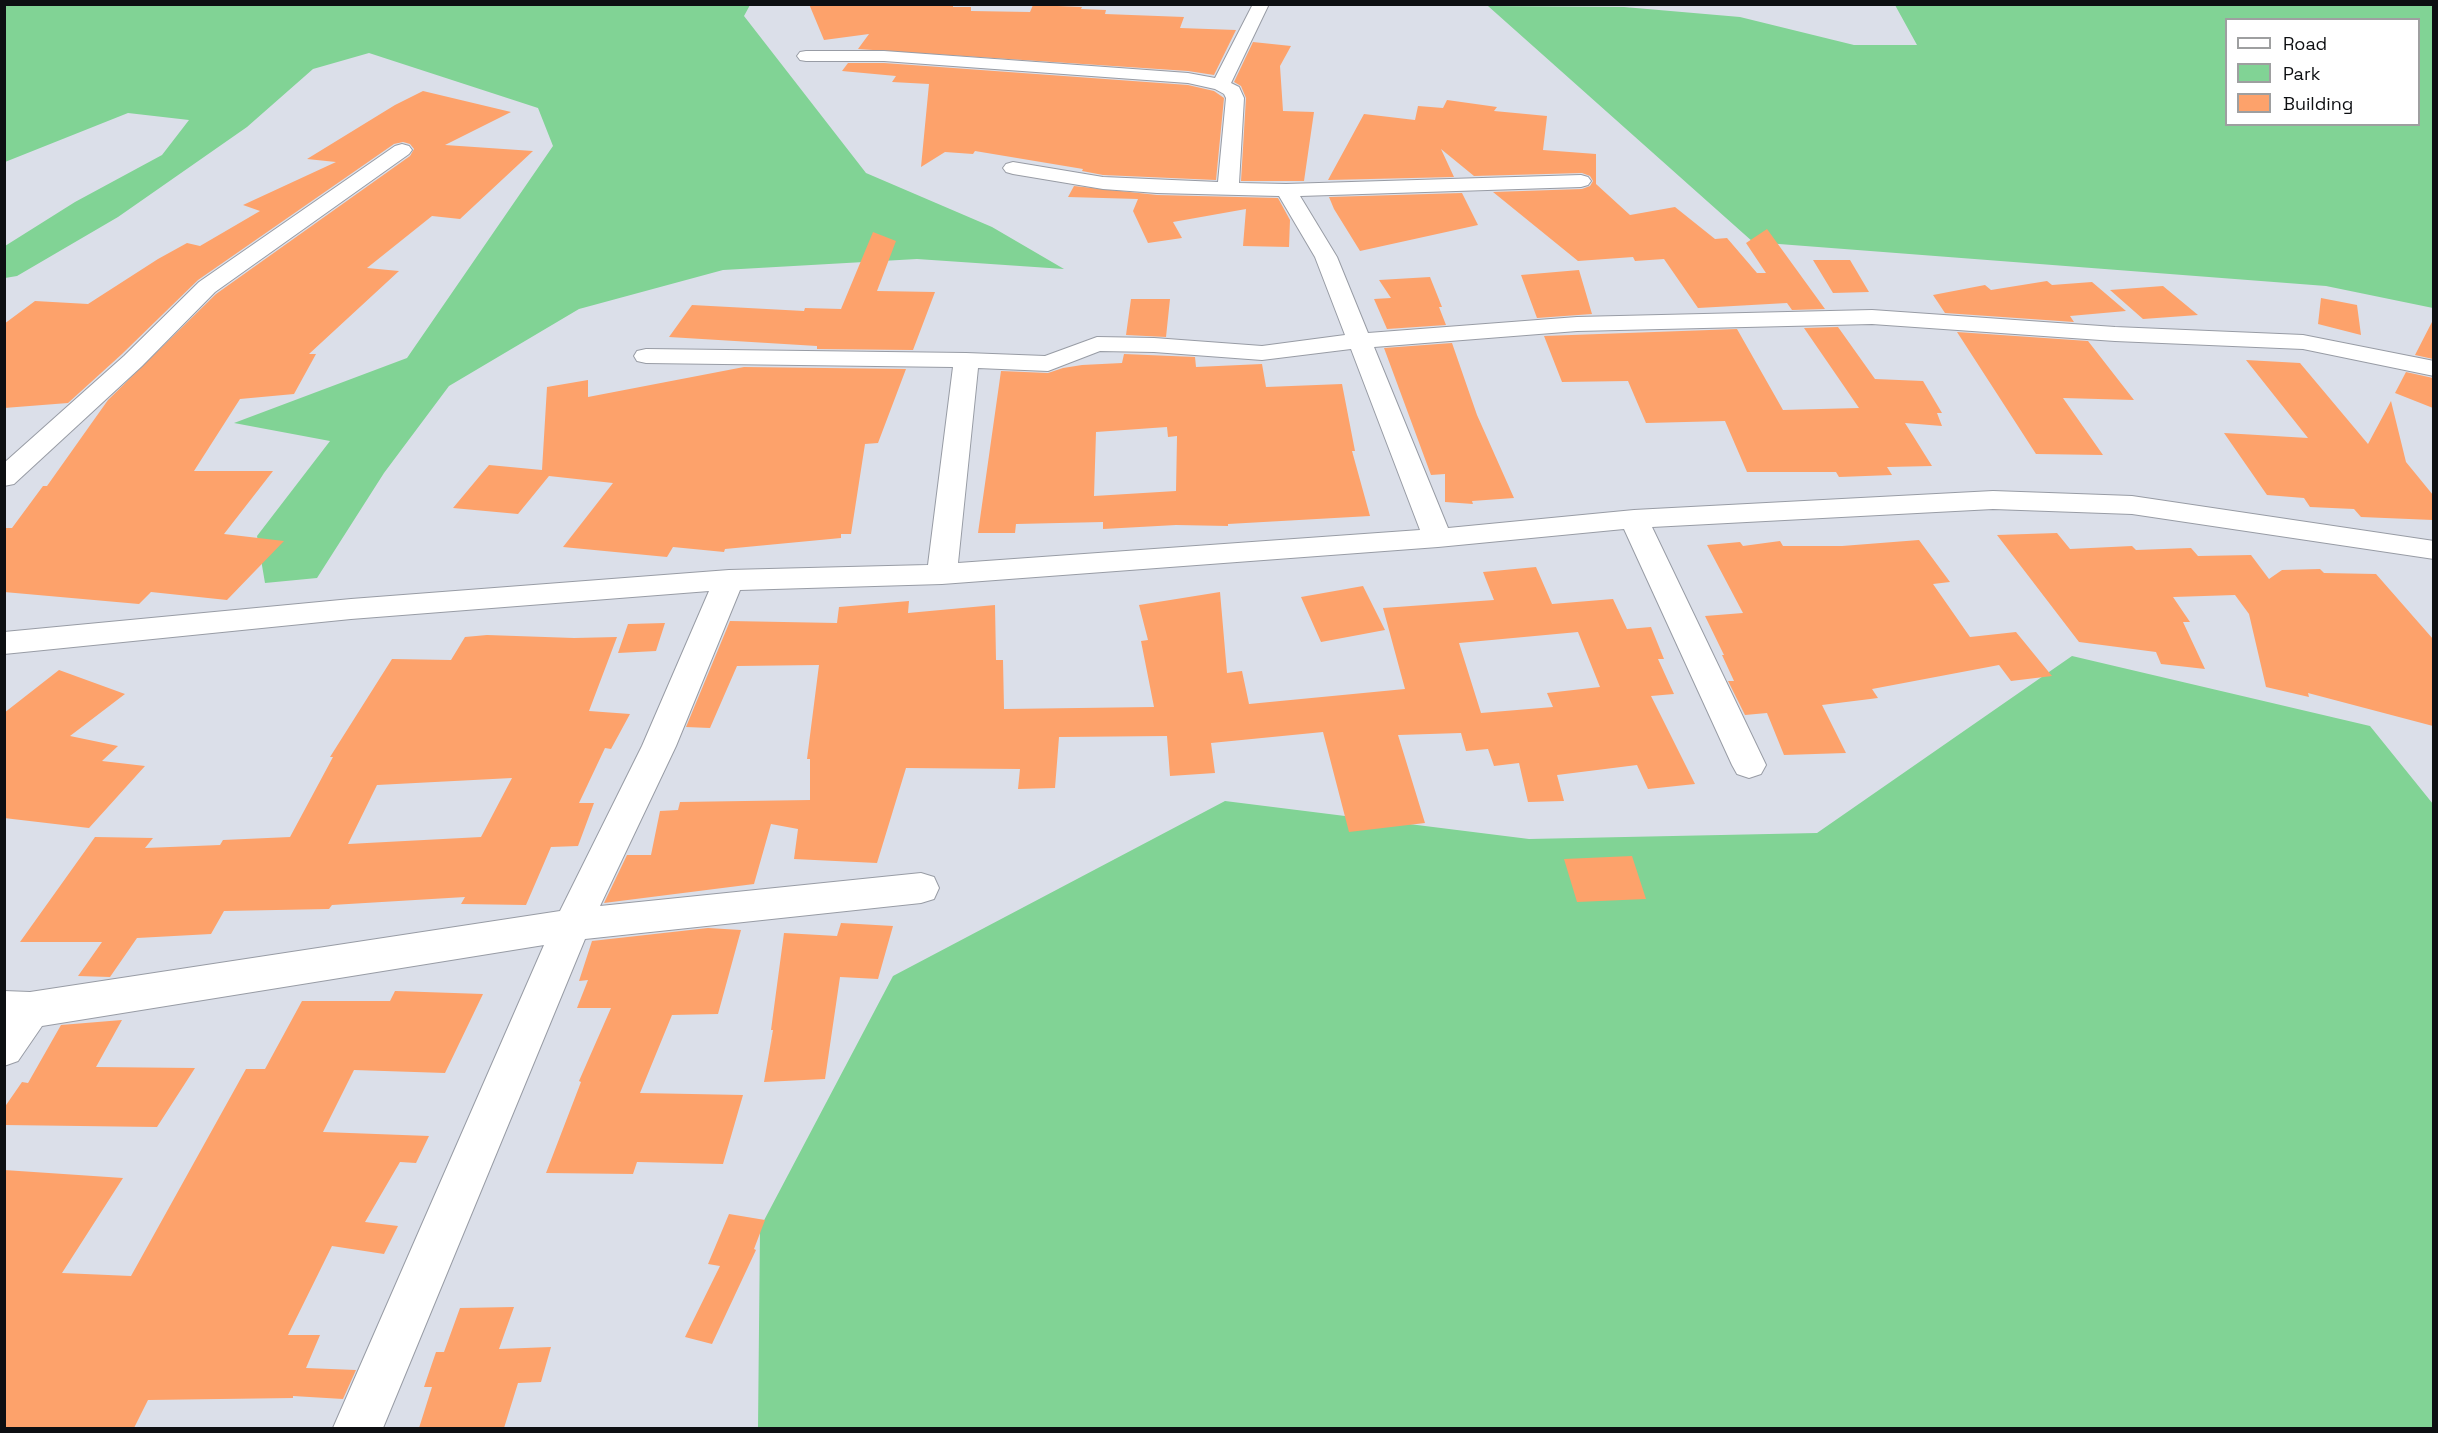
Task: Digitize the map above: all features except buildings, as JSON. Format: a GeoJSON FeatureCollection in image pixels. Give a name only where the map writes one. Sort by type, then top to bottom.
{"type":"FeatureCollection","features":[{"type":"Feature","properties":{"kind":"street"},"geometry":{"type":"LineString","coordinates":[[1221,85],[1261,4]]}},
{"type":"Feature","properties":{"kind":"street"},"geometry":{"type":"LineString","coordinates":[[806,56],[884,56],[1188,78],[1221,85],[1232,90],[1235,98],[1228,189]]}},
{"type":"Feature","properties":{"kind":"street"},"geometry":{"type":"LineString","coordinates":[[4,478],[133,360],[207,287],[402,150]]}},
{"type":"Feature","properties":{"kind":"street"},"geometry":{"type":"LineString","coordinates":[[1013,168],[1103,183],[1228,189],[1286,190],[1581,182]]}},
{"type":"Feature","properties":{"kind":"street"},"geometry":{"type":"LineString","coordinates":[[1286,190],[1326,257],[1438,537]]}},
{"type":"Feature","properties":{"kind":"street"},"geometry":{"type":"LineString","coordinates":[[646,356],[966,360],[1048,364],[1097,345],[1154,345],[1262,353],[1358,341],[1577,324],[1872,317],[2115,334],[2303,342],[2433,369]]}},
{"type":"Feature","properties":{"kind":"street"},"geometry":{"type":"LineString","coordinates":[[942,574],[966,360]]}},
{"type":"Feature","properties":{"kind":"street"},"geometry":{"type":"LineString","coordinates":[[4,643],[351,609],[729,580],[942,574],[1438,537],[1634,519],[1993,500],[2132,505],[2433,550]]}},
{"type":"Feature","properties":{"kind":"street"},"geometry":{"type":"LineString","coordinates":[[1634,519],[1749,765]]}},
{"type":"Feature","properties":{"kind":"street"},"geometry":{"type":"LineString","coordinates":[[358,1428],[572,925],[659,746],[729,580]]}},
{"type":"Feature","properties":{"kind":"street"},"geometry":{"type":"LineString","coordinates":[[4,1048],[17,1009],[572,925],[921,888]]}},
{"type":"Feature","properties":{"kind":"green space"},"geometry":{"type":"Polygon","coordinates":[[[5,5],[750,5],[744,16],[866,173],[992,227],[1064,269],[917,259],[723,270],[579,309],[449,386],[384,473],[317,578],[265,583],[257,536],[330,441],[234,423],[407,358],[553,146],[538,108],[369,53],[313,69],[247,127],[118,217],[17,276],[5,278],[5,246],[75,202],[162,155],[189,120],[128,113],[5,162],[5,5]]]}},
{"type":"Feature","properties":{"kind":"green space"},"geometry":{"type":"Polygon","coordinates":[[[1895,5],[2433,5],[2433,308],[2326,286],[1753,242],[1488,6],[1624,7],[1740,17],[1854,45],[1917,45],[1895,5]]]}},
{"type":"Feature","properties":{"kind":"green space"},"geometry":{"type":"Polygon","coordinates":[[[2072,656],[2370,726],[2433,804],[2433,1428],[758,1428],[760,1228],[893,976],[1225,801],[1529,839],[1817,833],[2072,656]]]}}]}
